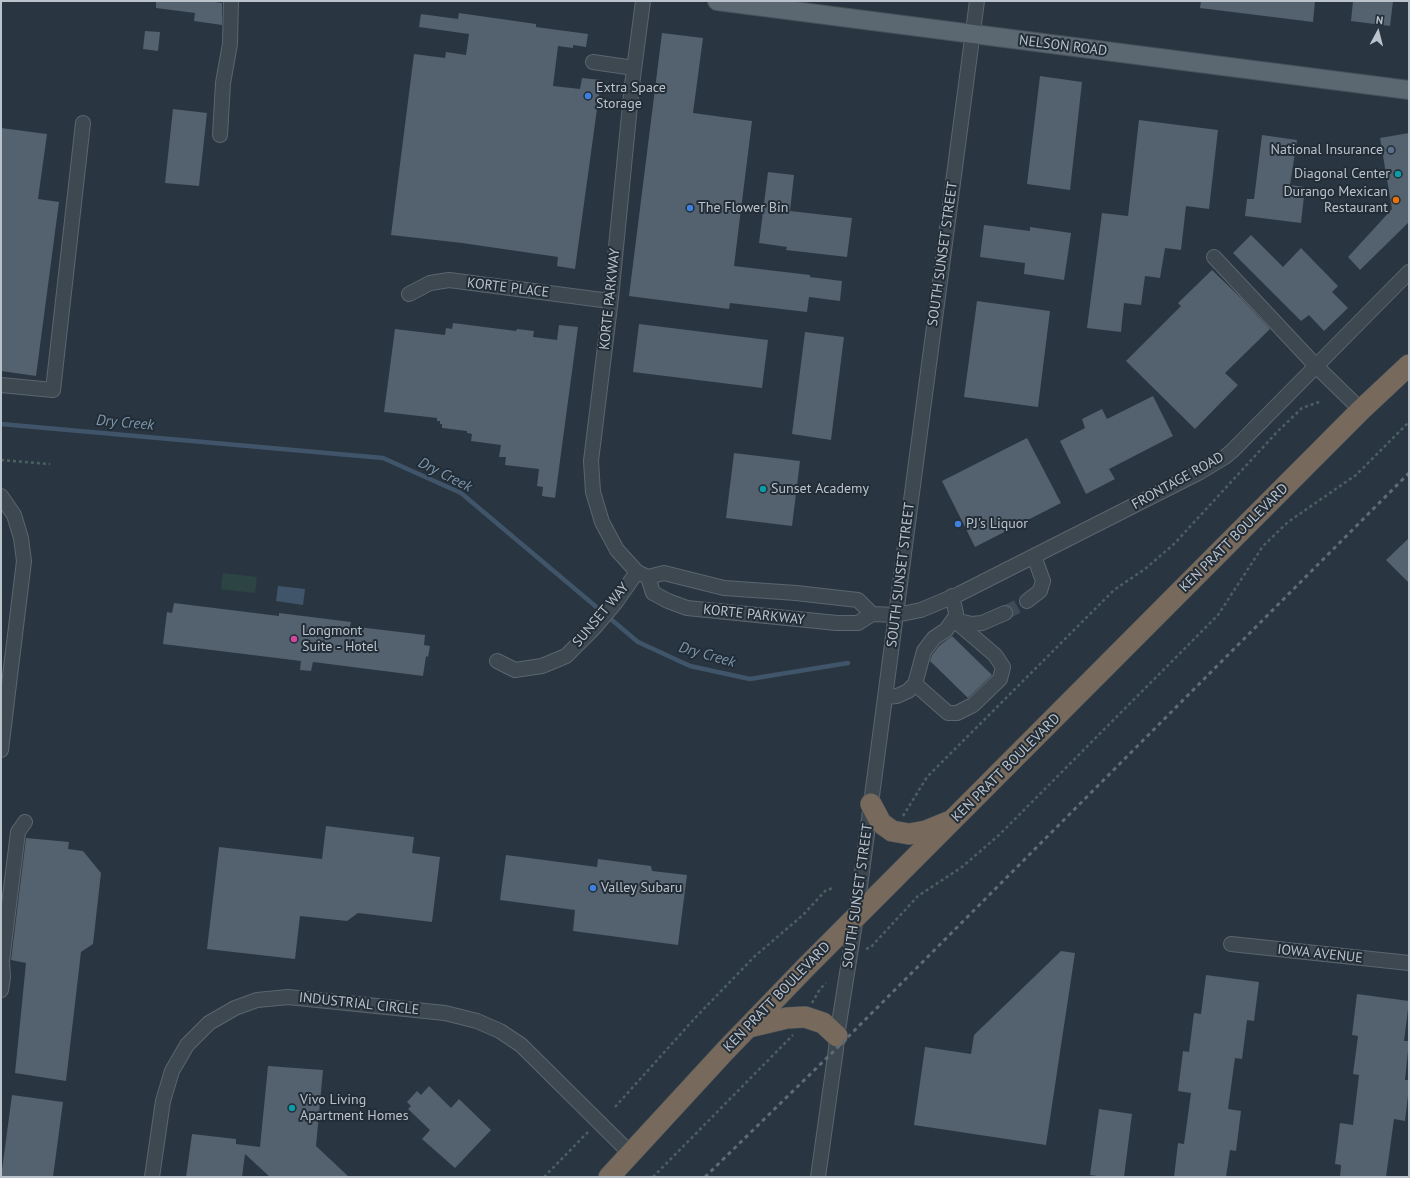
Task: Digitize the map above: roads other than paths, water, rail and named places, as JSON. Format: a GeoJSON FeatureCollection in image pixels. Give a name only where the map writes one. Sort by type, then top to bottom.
{"type":"FeatureCollection","features":[{"type":"Feature","properties":{"kind":"highway","name":"KEN PRATT BOULEVARD"},"geometry":{"type":"LineString","coordinates":[[609,1177],[725,1051],[856,917],[1362,410],[1409,365]]}},
{"type":"Feature","properties":{"kind":"highway"},"geometry":{"type":"LineString","coordinates":[[871,804],[881,823],[892,831],[909,834],[926,831],[954,820]]}},
{"type":"Feature","properties":{"kind":"highway"},"geometry":{"type":"LineString","coordinates":[[749,1027],[787,1018],[805,1017],[823,1023],[837,1036]]}},
{"type":"Feature","properties":{"kind":"main road","name":"NELSON ROAD"},"geometry":{"type":"LineString","coordinates":[[717,1],[1409,90]]}},
{"type":"Feature","properties":{"kind":"main road"},"geometry":{"type":"LineString","coordinates":[[1381,86],[1409,82]]}},
{"type":"Feature","properties":{"kind":"street"},"geometry":{"type":"LineString","coordinates":[[220,135],[223,83],[230,44],[231,1]]}},
{"type":"Feature","properties":{"kind":"street","name":"KORTE PARKWAY"},"geometry":{"type":"LineString","coordinates":[[642,575],[664,573],[724,588],[796,593],[858,600],[872,614],[858,623],[837,624],[687,608],[668,601],[653,592],[642,575],[617,550],[602,522],[593,492],[591,461],[610,301],[634,68],[643,1]]}},
{"type":"Feature","properties":{"kind":"street","name":"SOUTH SUNSET STREET"},"geometry":{"type":"LineString","coordinates":[[822,1148],[837,1036],[856,917],[977,1]]}},
{"type":"Feature","properties":{"kind":"street"},"geometry":{"type":"LineString","coordinates":[[593,62],[634,68]]}},
{"type":"Feature","properties":{"kind":"street"},"geometry":{"type":"LineString","coordinates":[[1,385],[53,390],[83,123]]}},
{"type":"Feature","properties":{"kind":"street"},"geometry":{"type":"LineString","coordinates":[[1214,257],[1316,366],[1362,410]]}},
{"type":"Feature","properties":{"kind":"street","name":"FRONTAGE ROAD"},"geometry":{"type":"LineString","coordinates":[[896,615],[921,610],[952,596],[1200,472],[1225,456],[1409,272]]}},
{"type":"Feature","properties":{"kind":"street","name":"KORTE PLACE"},"geometry":{"type":"LineString","coordinates":[[409,294],[430,283],[449,280],[610,301]]}},
{"type":"Feature","properties":{"kind":"street"},"geometry":{"type":"LineString","coordinates":[[1,496],[14,515],[21,538],[24,561],[1,750]]}},
{"type":"Feature","properties":{"kind":"street"},"geometry":{"type":"LineString","coordinates":[[1027,601],[1040,591],[1043,581],[1034,556]]}},
{"type":"Feature","properties":{"kind":"street","name":"SUNSET WAY"},"geometry":{"type":"LineString","coordinates":[[497,661],[515,670],[542,666],[566,656],[594,628],[642,575]]}},
{"type":"Feature","properties":{"kind":"street"},"geometry":{"type":"LineString","coordinates":[[885,697],[897,696],[908,691],[915,684],[924,651],[934,638],[946,630],[954,620],[956,613],[952,596]]}},
{"type":"Feature","properties":{"kind":"street"},"geometry":{"type":"LineString","coordinates":[[954,620],[972,624],[982,623],[1004,613]]}},
{"type":"Feature","properties":{"kind":"street"},"geometry":{"type":"LineString","coordinates":[[872,614],[896,615]]}},
{"type":"Feature","properties":{"kind":"street"},"geometry":{"type":"LineString","coordinates":[[915,684],[948,713],[957,713],[973,705],[1000,679],[1003,667],[995,655],[954,620]]}},
{"type":"Feature","properties":{"kind":"street"},"geometry":{"type":"LineString","coordinates":[[1,990],[3,977],[2,961],[18,832],[25,822]]}},
{"type":"Feature","properties":{"kind":"street","name":"IOWA AVENUE"},"geometry":{"type":"LineString","coordinates":[[1231,944],[1409,963]]}},
{"type":"Feature","properties":{"kind":"street","name":"INDUSTRIAL CIRCLE"},"geometry":{"type":"LineString","coordinates":[[152,1177],[163,1101],[172,1071],[187,1045],[209,1023],[235,1008],[257,1000],[288,997],[445,1013],[477,1021],[500,1031],[521,1045],[631,1154]]}},
{"type":"Feature","properties":{"kind":"street","name":"SOUTH SUNSET STREET"},"geometry":{"type":"LineString","coordinates":[[818,1177],[833,1070]]}},
{"type":"Feature","properties":{"kind":"water"},"geometry":{"type":"Polygon","coordinates":[[[278,586],[305,589],[303,605],[276,601],[278,586]]]}},
{"type":"Feature","properties":{"kind":"waterway","name":"Dry Creek"},"geometry":{"type":"LineString","coordinates":[[1,424],[383,458],[461,493],[638,642],[690,666],[750,679],[848,663]]}},
{"type":"Feature","properties":{"kind":"tunnel"},"geometry":{"type":"LineString","coordinates":[[1005,613],[1027,601]]}},
{"type":"Feature","properties":{"kind":"railway"},"geometry":{"type":"LineString","coordinates":[[705,1177],[836,1049],[1409,473]]}},
{"type":"Feature","properties":{"kind":"place","name":"Extra Space Storage"},"geometry":{"type":"Point","coordinates":[588,96]}},
{"type":"Feature","properties":{"kind":"place","name":"National Insurance"},"geometry":{"type":"Point","coordinates":[1391,150]}},
{"type":"Feature","properties":{"kind":"place","name":"Diagonal Center"},"geometry":{"type":"Point","coordinates":[1398,174]}},
{"type":"Feature","properties":{"kind":"place","name":"Durango Mexican Restaurant"},"geometry":{"type":"Point","coordinates":[1396,200]}},
{"type":"Feature","properties":{"kind":"place","name":"The Flower Bin"},"geometry":{"type":"Point","coordinates":[690,208]}},
{"type":"Feature","properties":{"kind":"place","name":"Sunset Academy"},"geometry":{"type":"Point","coordinates":[763,489]}},
{"type":"Feature","properties":{"kind":"place","name":"PJ's Liquor"},"geometry":{"type":"Point","coordinates":[958,524]}},
{"type":"Feature","properties":{"kind":"place","name":"Longmont Suite - Hotel"},"geometry":{"type":"Point","coordinates":[294,639]}},
{"type":"Feature","properties":{"kind":"place","name":"Valley Subaru"},"geometry":{"type":"Point","coordinates":[593,888]}},
{"type":"Feature","properties":{"kind":"place","name":"Vivo Living Apartment Homes"},"geometry":{"type":"Point","coordinates":[292,1108]}}]}
